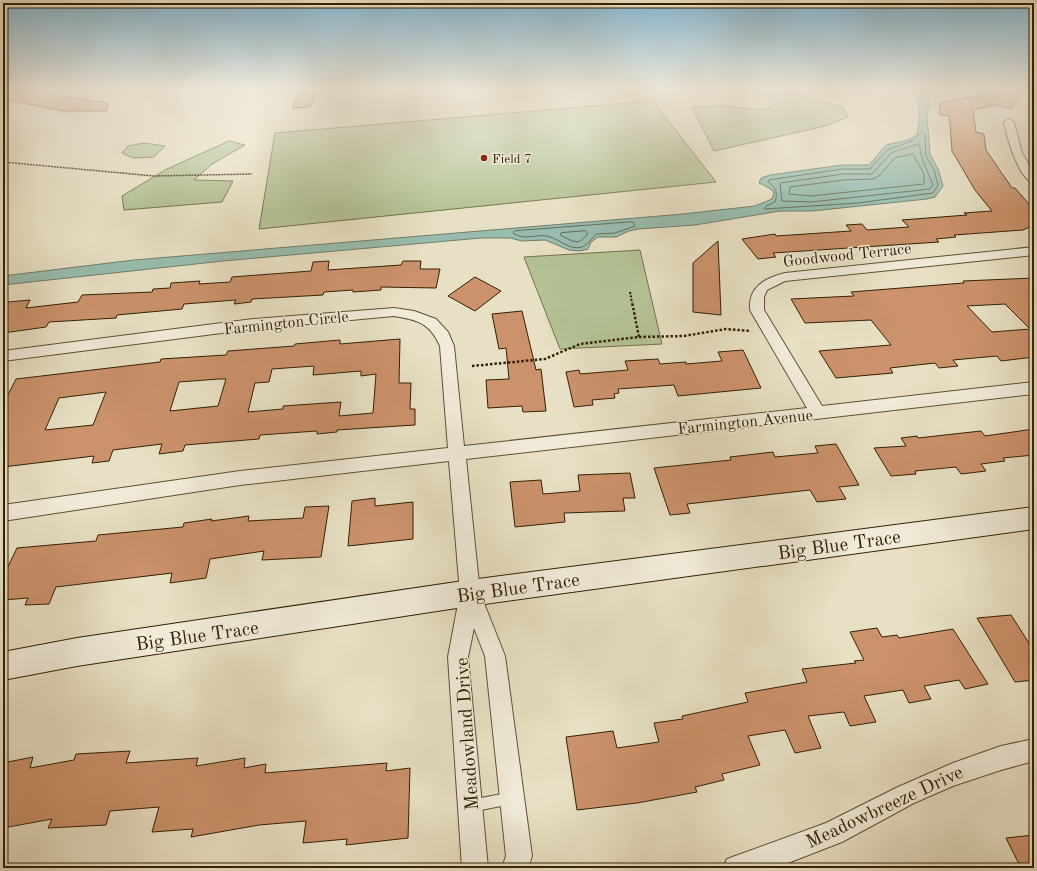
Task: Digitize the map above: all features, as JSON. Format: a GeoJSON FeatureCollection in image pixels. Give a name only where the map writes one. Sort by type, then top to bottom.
{"type":"FeatureCollection","features":[{"type":"Feature","properties":{"kind":"street"},"geometry":{"type":"LineString","coordinates":[[1010,129],[1013,143],[1018,156],[1034,180]]}},
{"type":"Feature","properties":{"kind":"street","name":"Goodwood Terrace"},"geometry":{"type":"LineString","coordinates":[[818,413],[757,310],[756,297],[763,286],[769,282],[785,277],[1034,251]]}},
{"type":"Feature","properties":{"kind":"street","name":"Farmington Circle"},"geometry":{"type":"LineString","coordinates":[[3,356],[253,324],[355,315],[404,313],[423,318],[431,322],[445,338],[470,593]]}},
{"type":"Feature","properties":{"kind":"street","name":"Farmington Avenue"},"geometry":{"type":"LineString","coordinates":[[456,453],[1034,388]]}},
{"type":"Feature","properties":{"kind":"street"},"geometry":{"type":"LineString","coordinates":[[3,513],[240,478],[456,453]]}},
{"type":"Feature","properties":{"kind":"street","name":"Big Blue Trace"},"geometry":{"type":"LineString","coordinates":[[3,666],[77,652],[470,593],[1034,518]]}},
{"type":"Feature","properties":{"kind":"street","name":"Meadowland Drive"},"geometry":{"type":"LineString","coordinates":[[470,593],[495,656],[518,856],[515,868]]}},
{"type":"Feature","properties":{"kind":"street","name":"Meadowland Drive"},"geometry":{"type":"LineString","coordinates":[[470,593],[458,657],[475,868]]}},
{"type":"Feature","properties":{"kind":"street","name":"Meadowbreeze Drive"},"geometry":{"type":"LineString","coordinates":[[736,868],[833,832],[906,795],[965,768],[1006,756],[1034,750]]}},
{"type":"Feature","properties":{"kind":"lane"},"geometry":{"type":"LineString","coordinates":[[470,806],[512,798]]}},
{"type":"Feature","properties":{"kind":"path"},"geometry":{"type":"LineString","coordinates":[[3,162],[154,176],[252,174]]}},
{"type":"Feature","properties":{"kind":"path"},"geometry":{"type":"LineString","coordinates":[[630,292],[639,337]]}},
{"type":"Feature","properties":{"kind":"path"},"geometry":{"type":"LineString","coordinates":[[472,366],[545,359],[580,344],[639,337],[684,336],[726,329],[750,331]]}},
{"type":"Feature","properties":{"kind":"green space","name":"Field 7"},"geometry":{"type":"Polygon","coordinates":[[[326,129],[675,129],[716,182],[259,229],[275,133],[326,129]]]}},
{"type":"Feature","properties":{"kind":"green space"},"geometry":{"type":"Polygon","coordinates":[[[703,129],[813,129],[714,151],[703,129]]]}},
{"type":"Feature","properties":{"kind":"green space"},"geometry":{"type":"Polygon","coordinates":[[[229,141],[245,145],[212,164],[194,180],[233,181],[222,202],[124,210],[122,196],[167,169],[229,141]]]}},
{"type":"Feature","properties":{"kind":"green space"},"geometry":{"type":"Polygon","coordinates":[[[144,143],[165,146],[154,157],[133,158],[122,153],[128,146],[144,143]]]}},
{"type":"Feature","properties":{"kind":"green space"},"geometry":{"type":"Polygon","coordinates":[[[640,250],[662,344],[560,349],[524,257],[640,250]]]}},
{"type":"Feature","properties":{"kind":"water"},"geometry":{"type":"Polygon","coordinates":[[[918,129],[928,129],[930,154],[938,169],[943,186],[935,197],[927,199],[812,211],[780,211],[695,225],[638,229],[616,237],[598,237],[591,242],[588,249],[580,251],[569,250],[545,240],[522,241],[510,238],[481,238],[223,261],[3,285],[3,276],[134,260],[683,214],[755,206],[772,199],[774,192],[759,183],[761,178],[770,175],[842,165],[869,165],[886,145],[908,140],[917,135],[918,129]]]}},
{"type":"Feature","properties":{"kind":"building"},"geometry":{"type":"Polygon","coordinates":[[[950,129],[976,129],[976,132],[984,134],[986,150],[1012,188],[1015,188],[1034,210],[1034,225],[1023,230],[954,235],[956,237],[936,239],[939,242],[773,253],[776,257],[758,259],[742,239],[775,234],[776,236],[851,231],[846,225],[862,224],[867,230],[909,227],[902,220],[967,215],[964,213],[992,211],[975,190],[952,151],[950,129]]]}},
{"type":"Feature","properties":{"kind":"building"},"geometry":{"type":"Polygon","coordinates":[[[718,241],[721,315],[693,312],[693,263],[718,241]]]}},
{"type":"Feature","properties":{"kind":"building"},"geometry":{"type":"Polygon","coordinates":[[[329,261],[328,270],[401,265],[403,261],[421,261],[420,269],[440,269],[436,288],[381,287],[381,290],[324,292],[323,295],[252,299],[251,302],[234,304],[236,300],[184,304],[182,309],[117,315],[116,318],[49,322],[46,327],[3,333],[3,310],[8,302],[30,300],[26,308],[78,302],[82,295],[152,292],[153,289],[170,288],[171,283],[200,281],[199,284],[230,282],[232,277],[311,271],[313,262],[329,261]]]}},
{"type":"Feature","properties":{"kind":"building"},"geometry":{"type":"Polygon","coordinates":[[[475,277],[501,291],[475,311],[448,296],[475,277]]]}},
{"type":"Feature","properties":{"kind":"building"},"geometry":{"type":"Polygon","coordinates":[[[1034,278],[1034,357],[1001,361],[997,356],[953,360],[958,366],[939,368],[935,363],[890,368],[893,373],[836,378],[819,351],[891,345],[871,320],[805,323],[791,299],[854,296],[851,292],[964,283],[963,281],[1034,278]],[[1005,304],[967,306],[992,332],[1030,329],[1005,304]]]}},
{"type":"Feature","properties":{"kind":"building"},"geometry":{"type":"Polygon","coordinates":[[[522,311],[536,370],[541,369],[546,411],[523,412],[522,406],[488,408],[486,380],[509,379],[506,348],[499,349],[492,314],[522,311]]]}},
{"type":"Feature","properties":{"kind":"building"},"geometry":{"type":"Polygon","coordinates":[[[400,339],[399,383],[411,383],[410,409],[415,409],[415,425],[337,430],[337,432],[317,434],[317,431],[260,435],[259,439],[185,445],[183,451],[159,454],[162,444],[113,450],[109,461],[92,463],[94,456],[3,467],[3,405],[16,379],[160,362],[161,359],[226,355],[228,351],[294,346],[295,344],[340,340],[340,344],[400,339]],[[314,366],[272,369],[269,382],[255,383],[248,412],[283,409],[283,406],[341,402],[339,416],[373,413],[376,374],[361,376],[361,371],[313,375],[314,366]],[[219,379],[179,382],[170,411],[218,406],[226,379],[219,379]],[[106,392],[59,398],[45,430],[93,425],[106,392]]]}},
{"type":"Feature","properties":{"kind":"building"},"geometry":{"type":"Polygon","coordinates":[[[743,350],[761,388],[678,396],[674,385],[618,389],[619,393],[614,394],[615,398],[592,400],[593,405],[574,407],[566,372],[579,370],[580,374],[628,370],[625,361],[658,359],[660,364],[686,362],[686,364],[722,361],[718,352],[743,350]]]}},
{"type":"Feature","properties":{"kind":"building"},"geometry":{"type":"Polygon","coordinates":[[[1034,429],[1034,455],[1003,458],[1005,461],[981,464],[986,471],[961,474],[956,467],[915,471],[916,474],[891,476],[874,448],[906,446],[901,438],[917,436],[918,438],[981,431],[985,436],[1034,429]]]}},
{"type":"Feature","properties":{"kind":"building"},"geometry":{"type":"Polygon","coordinates":[[[836,444],[859,485],[839,487],[846,499],[817,502],[810,490],[687,504],[690,513],[670,515],[654,468],[731,460],[730,457],[773,452],[775,457],[818,453],[815,446],[836,444]]]}},
{"type":"Feature","properties":{"kind":"building"},"geometry":{"type":"Polygon","coordinates":[[[630,473],[635,498],[623,498],[625,511],[564,513],[565,522],[515,527],[510,482],[541,480],[543,494],[580,491],[578,475],[630,473]]]}},
{"type":"Feature","properties":{"kind":"building"},"geometry":{"type":"Polygon","coordinates":[[[375,498],[375,506],[413,502],[413,539],[348,546],[352,501],[375,498]]]}},
{"type":"Feature","properties":{"kind":"building"},"geometry":{"type":"Polygon","coordinates":[[[329,506],[321,557],[262,560],[264,551],[210,559],[206,578],[170,583],[172,573],[56,587],[49,604],[25,605],[28,598],[3,600],[3,577],[17,548],[96,541],[98,535],[183,527],[184,523],[212,519],[211,521],[249,516],[248,521],[303,518],[305,507],[329,506]]]}},
{"type":"Feature","properties":{"kind":"building"},"geometry":{"type":"Polygon","coordinates":[[[1011,615],[1034,651],[1034,680],[1015,682],[977,618],[1011,615]]]}},
{"type":"Feature","properties":{"kind":"building"},"geometry":{"type":"Polygon","coordinates":[[[877,628],[882,637],[897,635],[899,638],[953,629],[988,684],[965,689],[959,680],[924,686],[931,699],[909,703],[903,690],[864,696],[876,722],[850,726],[844,712],[808,716],[821,748],[795,753],[785,730],[748,736],[760,765],[722,774],[724,780],[695,787],[697,792],[637,803],[577,810],[566,737],[613,731],[617,748],[659,742],[654,723],[683,719],[682,716],[748,702],[745,693],[807,682],[802,669],[856,663],[854,661],[864,660],[850,632],[877,628]]]}},
{"type":"Feature","properties":{"kind":"building"},"geometry":{"type":"Polygon","coordinates":[[[130,751],[126,763],[198,758],[196,766],[245,758],[244,768],[266,764],[265,773],[387,763],[386,771],[410,768],[408,838],[346,845],[347,839],[303,843],[306,821],[259,825],[191,837],[193,829],[152,832],[159,807],[110,811],[106,825],[48,828],[52,819],[3,828],[3,763],[33,757],[30,768],[74,760],[76,754],[130,751]]]}},
{"type":"Feature","properties":{"kind":"building"},"geometry":{"type":"Polygon","coordinates":[[[1034,835],[1034,868],[1021,868],[1006,838],[1034,835]]]}},
{"type":"Feature","properties":{"kind":"place","name":"Field 7"},"geometry":{"type":"Point","coordinates":[484,158]}}]}
